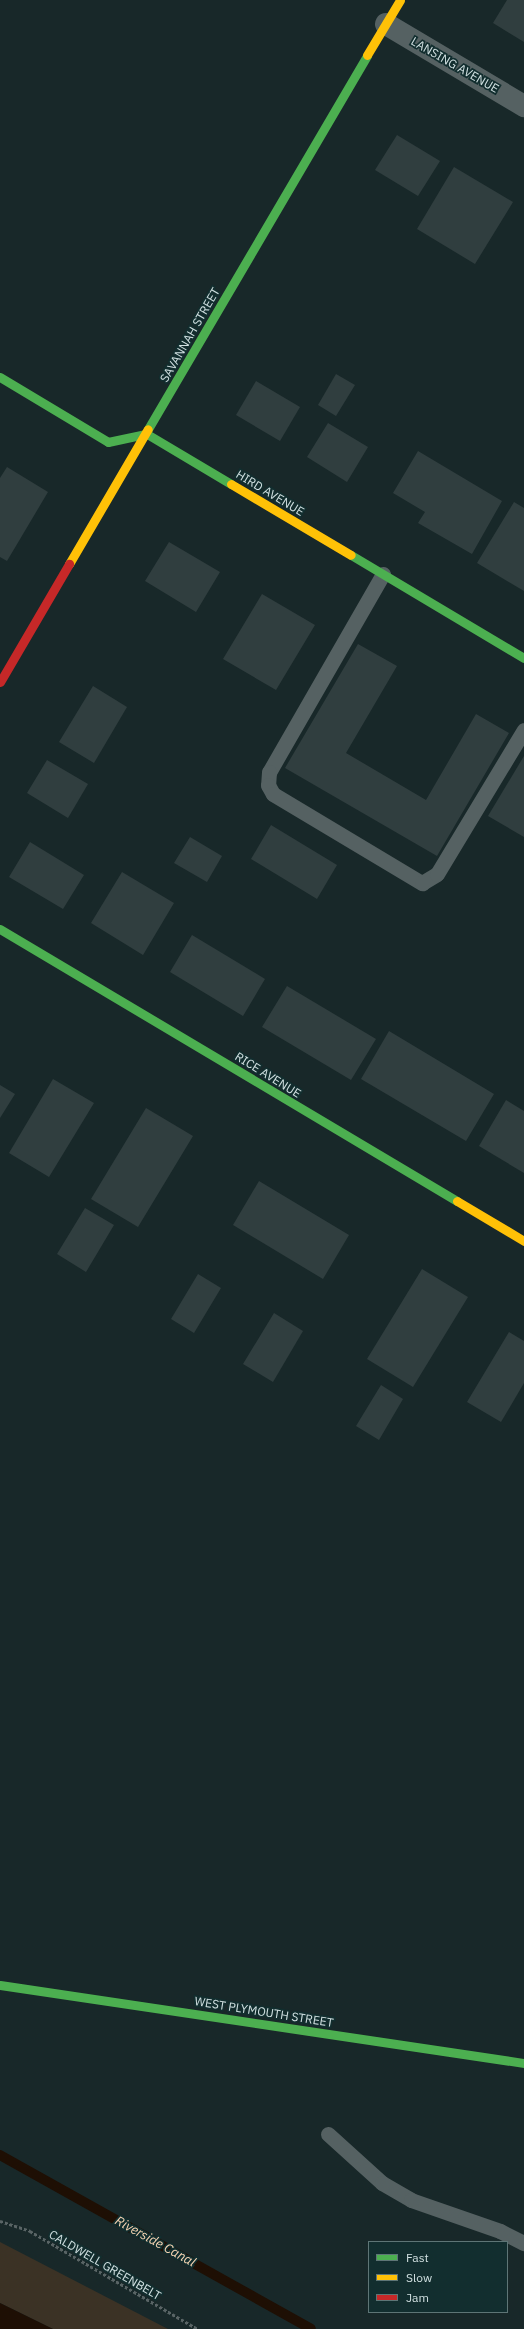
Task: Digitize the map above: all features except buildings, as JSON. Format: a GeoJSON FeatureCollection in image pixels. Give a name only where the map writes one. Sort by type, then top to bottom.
{"type":"FeatureCollection","features":[{"type":"Feature","properties":{"kind":"street","name":"SAVANNAH STREET"},"geometry":{"type":"LineString","coordinates":[[0,682],[147,434],[400,0]]}},
{"type":"Feature","properties":{"kind":"street","name":"LANSING AVENUE"},"geometry":{"type":"LineString","coordinates":[[386,24],[524,106]]}},
{"type":"Feature","properties":{"kind":"street"},"geometry":{"type":"LineString","coordinates":[[0,377],[108,442],[147,434]]}},
{"type":"Feature","properties":{"kind":"street","name":"HIRD AVENUE"},"geometry":{"type":"LineString","coordinates":[[147,434],[524,658]]}},
{"type":"Feature","properties":{"kind":"street","name":"RICE AVENUE"},"geometry":{"type":"LineString","coordinates":[[0,929],[524,1241]]}},
{"type":"Feature","properties":{"kind":"street","name":"WEST PLYMOUTH STREET"},"geometry":{"type":"LineString","coordinates":[[0,1985],[524,2063]]}},
{"type":"Feature","properties":{"kind":"lane"},"geometry":{"type":"LineString","coordinates":[[383,574],[269,772],[268,785],[274,794],[422,883],[438,874],[524,730]]}},
{"type":"Feature","properties":{"kind":"lane"},"geometry":{"type":"LineString","coordinates":[[328,2134],[382,2183],[405,2196],[524,2242]]}},
{"type":"Feature","properties":{"kind":"path","name":"CALDWELL GREENBELT"},"geometry":{"type":"LineString","coordinates":[[0,2221],[30,2231],[198,2329]]}},
{"type":"Feature","properties":{"kind":"shaded area"},"geometry":{"type":"Polygon","coordinates":[[[0,2242],[168,2329],[53,2329],[0,2303],[0,2242]]]}},
{"type":"Feature","properties":{"kind":"shaded area"},"geometry":{"type":"Polygon","coordinates":[[[0,2303],[53,2329],[0,2329],[0,2303]]]}},
{"type":"Feature","properties":{"kind":"waterway","name":"Riverside Canal"},"geometry":{"type":"LineString","coordinates":[[0,2155],[311,2329]]}},
{"type":"Feature","properties":{"kind":"traffic: fast"},"geometry":{"type":"LineString","coordinates":[[148,429],[367,55]]}},
{"type":"Feature","properties":{"kind":"traffic: fast"},"geometry":{"type":"LineString","coordinates":[[0,377],[108,442],[147,434],[231,484]]}},
{"type":"Feature","properties":{"kind":"traffic: fast"},"geometry":{"type":"LineString","coordinates":[[351,555],[524,658]]}},
{"type":"Feature","properties":{"kind":"traffic: fast"},"geometry":{"type":"LineString","coordinates":[[0,929],[457,1201]]}},
{"type":"Feature","properties":{"kind":"traffic: fast"},"geometry":{"type":"LineString","coordinates":[[0,1985],[524,2063]]}},
{"type":"Feature","properties":{"kind":"traffic: slow"},"geometry":{"type":"LineString","coordinates":[[367,55],[400,0]]}},
{"type":"Feature","properties":{"kind":"traffic: slow"},"geometry":{"type":"LineString","coordinates":[[69,564],[148,429]]}},
{"type":"Feature","properties":{"kind":"traffic: slow"},"geometry":{"type":"LineString","coordinates":[[231,484],[351,555]]}},
{"type":"Feature","properties":{"kind":"traffic: slow"},"geometry":{"type":"LineString","coordinates":[[457,1201],[524,1241]]}},
{"type":"Feature","properties":{"kind":"traffic: jam"},"geometry":{"type":"LineString","coordinates":[[0,682],[69,564]]}}]}
